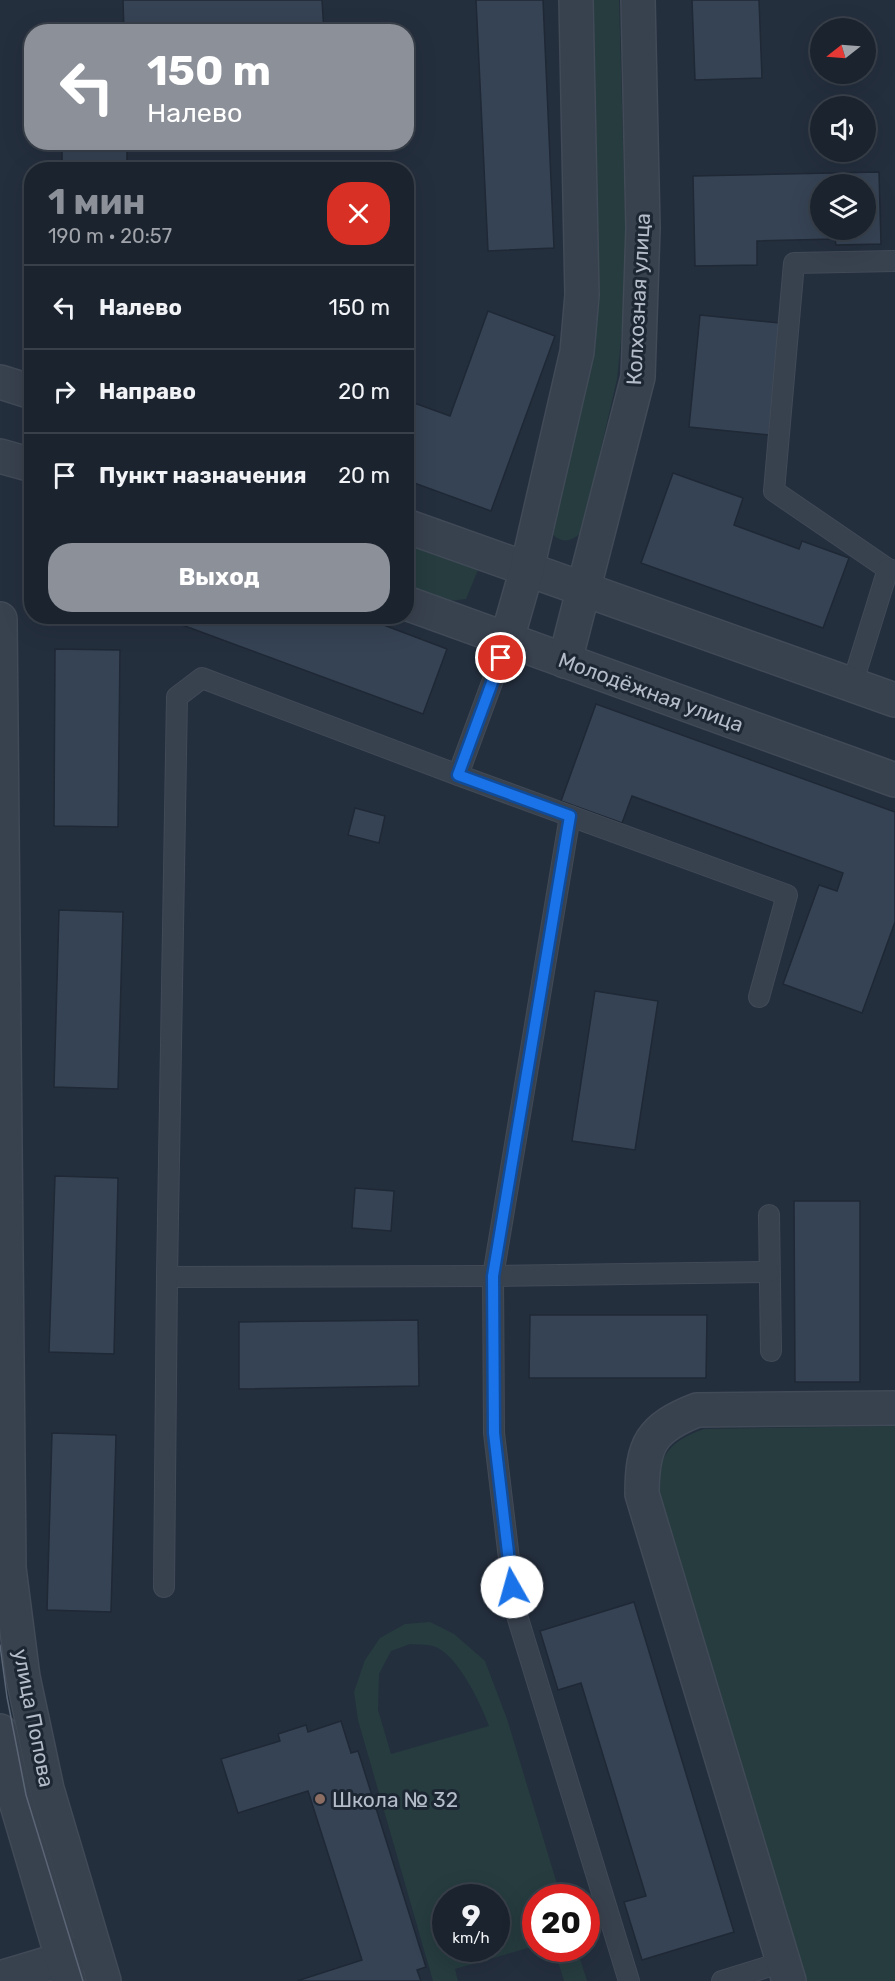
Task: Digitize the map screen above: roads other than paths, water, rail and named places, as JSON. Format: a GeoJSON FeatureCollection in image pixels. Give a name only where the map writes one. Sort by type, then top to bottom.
{"type":"FeatureCollection","features":[{"type":"Feature","properties":{"kind":"street"},"geometry":{"type":"LineString","coordinates":[[504,649],[527,569],[577,352],[582,295],[576,0]]}},
{"type":"Feature","properties":{"kind":"street","name":"Колхозная улица"},"geometry":{"type":"LineString","coordinates":[[566,661],[638,377],[643,228],[638,0]]}},
{"type":"Feature","properties":{"kind":"street"},"geometry":{"type":"LineString","coordinates":[[0,382],[24,390]]}},
{"type":"Feature","properties":{"kind":"street"},"geometry":{"type":"LineString","coordinates":[[0,456],[24,463]]}},
{"type":"Feature","properties":{"kind":"street"},"geometry":{"type":"LineString","coordinates":[[414,529],[895,700]]}},
{"type":"Feature","properties":{"kind":"street","name":"Молодёжная улица"},"geometry":{"type":"LineString","coordinates":[[414,607],[504,649],[566,661],[895,780]]}},
{"type":"Feature","properties":{"kind":"street","name":"улица Попова"},"geometry":{"type":"LineString","coordinates":[[0,619],[9,1568],[23,1677],[47,1789],[104,1981]]}},
{"type":"Feature","properties":{"kind":"street"},"geometry":{"type":"LineString","coordinates":[[786,1972],[642,1494],[642,1473],[647,1450],[657,1431],[674,1419],[697,1410],[895,1408]]}},
{"type":"Feature","properties":{"kind":"street","name":"улица Попова"},"geometry":{"type":"LineString","coordinates":[[0,1731],[15,1798],[65,1970]]}},
{"type":"Feature","properties":{"kind":"street"},"geometry":{"type":"LineString","coordinates":[[0,1978],[65,1970],[95,1949]]}},
{"type":"Feature","properties":{"kind":"lane"},"geometry":{"type":"LineString","coordinates":[[852,685],[891,570],[774,491],[794,262],[895,261]]}},
{"type":"Feature","properties":{"kind":"lane"},"geometry":{"type":"LineString","coordinates":[[458,775],[504,649]]}},
{"type":"Feature","properties":{"kind":"lane"},"geometry":{"type":"LineString","coordinates":[[164,1587],[177,697],[202,678],[458,775],[787,895],[759,997]]}},
{"type":"Feature","properties":{"kind":"lane"},"geometry":{"type":"LineString","coordinates":[[570,816],[493,1276],[494,1433],[515,1609],[629,1981]]}},
{"type":"Feature","properties":{"kind":"lane"},"geometry":{"type":"LineString","coordinates":[[769,1215],[771,1351]]}},
{"type":"Feature","properties":{"kind":"lane"},"geometry":{"type":"LineString","coordinates":[[167,1277],[770,1272]]}},
{"type":"Feature","properties":{"kind":"lane"},"geometry":{"type":"LineString","coordinates":[[722,1981],[786,1972]]}},
{"type":"Feature","properties":{"kind":"tram line"},"geometry":{"type":"LineString","coordinates":[[0,1645],[7,1697],[26,1795],[83,1981]]}},
{"type":"Feature","properties":{"kind":"place","name":"Школа № 32"},"geometry":{"type":"Point","coordinates":[320,1799]}}]}
